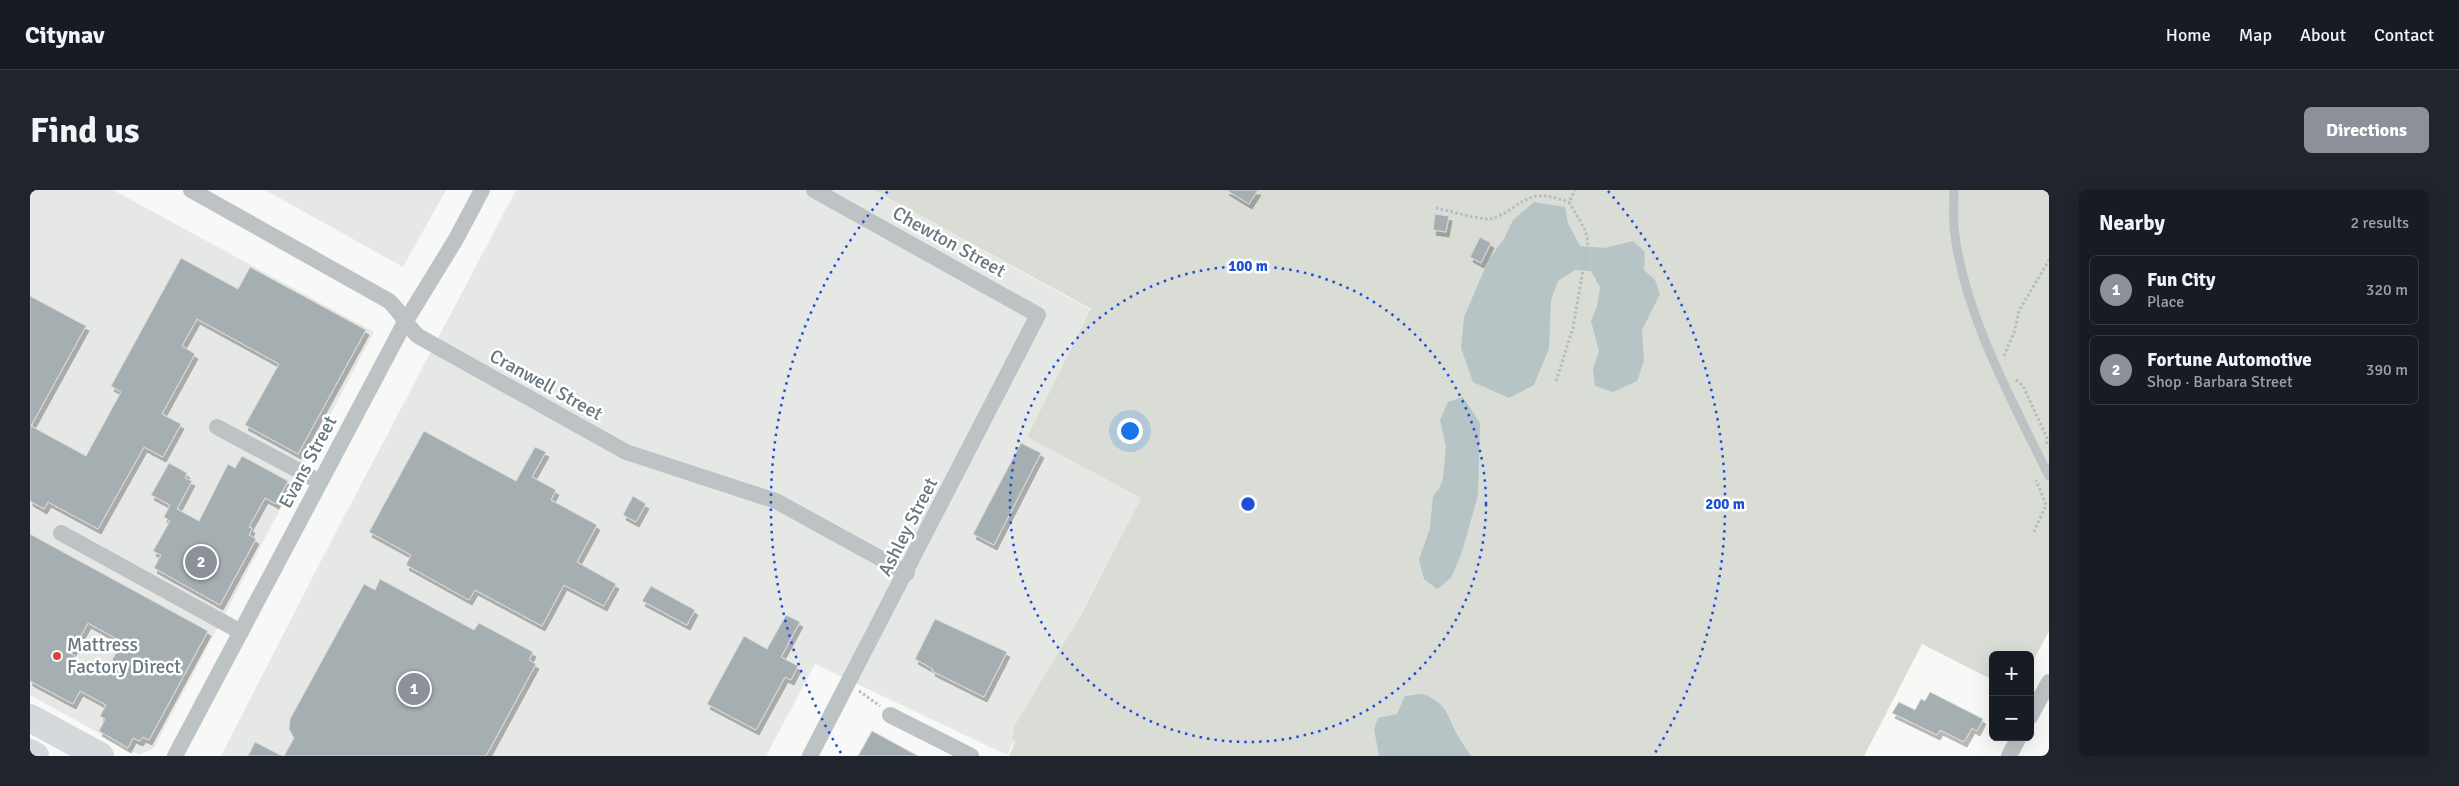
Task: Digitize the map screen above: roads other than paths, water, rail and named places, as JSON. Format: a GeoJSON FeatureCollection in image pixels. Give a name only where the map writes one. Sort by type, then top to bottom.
{"type":"FeatureCollection","features":[{"type":"Feature","properties":{"kind":"highway"},"geometry":{"type":"LineString","coordinates":[[30,718],[100,756]]}},
{"type":"Feature","properties":{"kind":"highway"},"geometry":{"type":"LineString","coordinates":[[30,753],[35,756]]}},
{"type":"Feature","properties":{"kind":"street","name":"Cranwell Street"},"geometry":{"type":"LineString","coordinates":[[191,190],[389,301],[399,310],[404,324],[418,336],[626,452],[767,497],[907,573]]}},
{"type":"Feature","properties":{"kind":"street","name":"Evans Street"},"geometry":{"type":"LineString","coordinates":[[175,756],[404,324],[456,239],[482,190]]}},
{"type":"Feature","properties":{"kind":"street","name":"Chewton Street"},"geometry":{"type":"LineString","coordinates":[[814,190],[1038,315]]}},
{"type":"Feature","properties":{"kind":"street","name":"Ashley Street"},"geometry":{"type":"LineString","coordinates":[[810,756],[907,573],[1038,315]]}},
{"type":"Feature","properties":{"kind":"street"},"geometry":{"type":"LineString","coordinates":[[217,427],[320,482]]}},
{"type":"Feature","properties":{"kind":"street"},"geometry":{"type":"LineString","coordinates":[[61,533],[240,632]]}},
{"type":"Feature","properties":{"kind":"street"},"geometry":{"type":"LineString","coordinates":[[2034,709],[2049,682]]}},
{"type":"Feature","properties":{"kind":"street"},"geometry":{"type":"LineString","coordinates":[[890,715],[971,756]]}},
{"type":"Feature","properties":{"kind":"street"},"geometry":{"type":"LineString","coordinates":[[2009,756],[2017,741]]}},
{"type":"Feature","properties":{"kind":"lane"},"geometry":{"type":"LineString","coordinates":[[1954,190],[1954,228],[1969,297],[1996,365],[2049,476]]}},
{"type":"Feature","properties":{"kind":"place","name":"Fortune Automotive"},"geometry":{"type":"Point","coordinates":[201,562]}},
{"type":"Feature","properties":{"kind":"place","name":"Mattress Factory Direct"},"geometry":{"type":"Point","coordinates":[57,656]}},
{"type":"Feature","properties":{"kind":"place","name":"Fun City"},"geometry":{"type":"Point","coordinates":[414,689]}}]}
